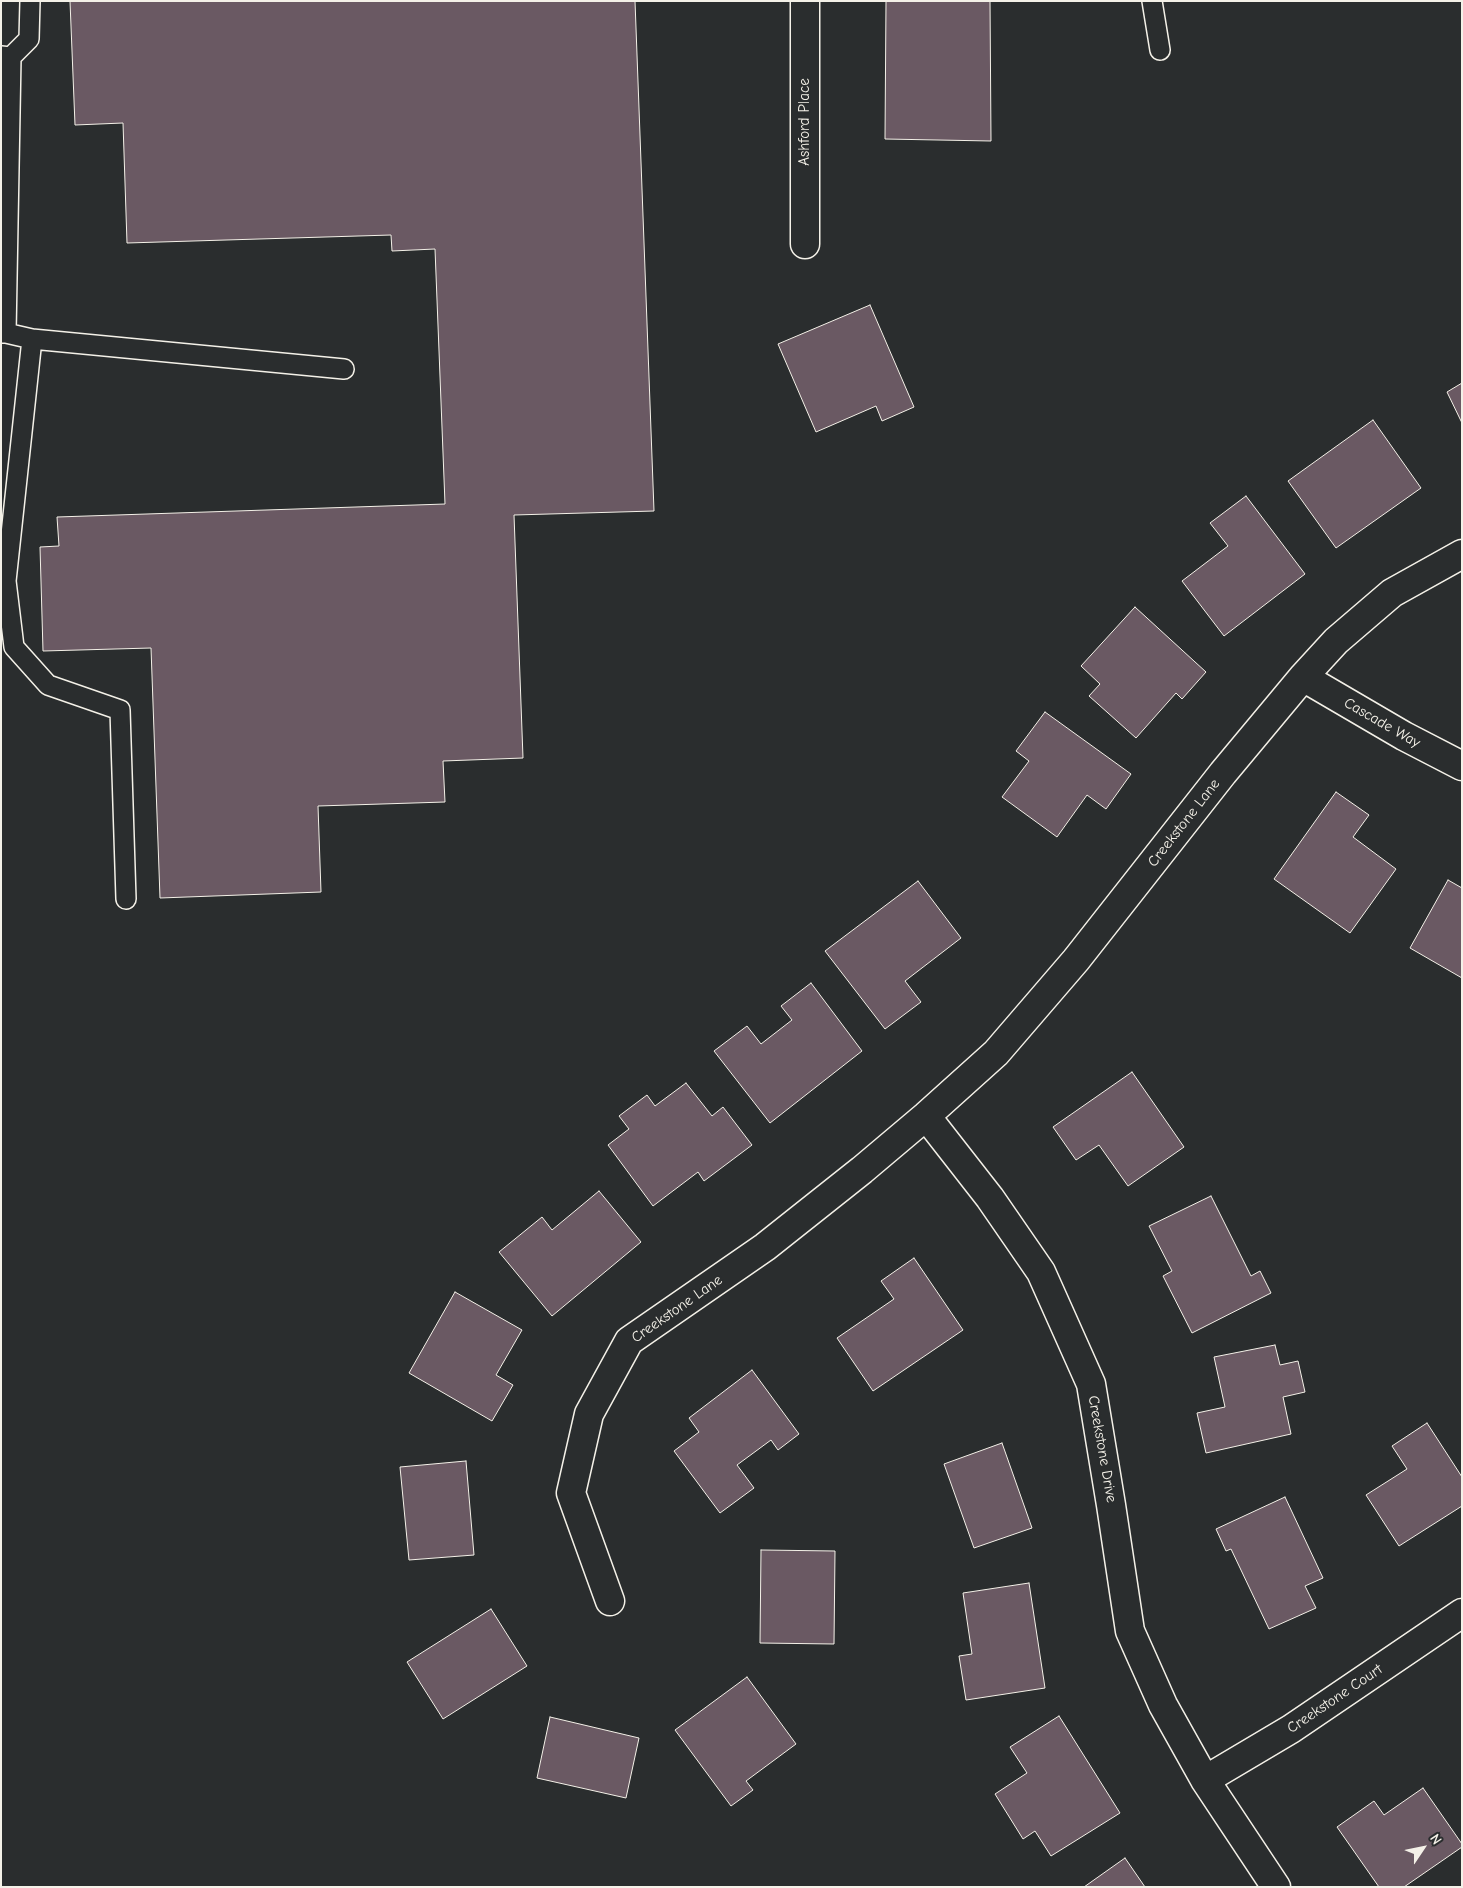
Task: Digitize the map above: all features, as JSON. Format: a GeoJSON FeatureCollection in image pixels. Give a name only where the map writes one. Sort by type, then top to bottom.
{"type":"FeatureCollection","features":[{"type":"Feature","properties":{"kind":"street","name":"Ashford Place"},"geometry":{"type":"LineString","coordinates":[[804,244],[805,1]]}},
{"type":"Feature","properties":{"kind":"street","name":"Creekstone Lane"},"geometry":{"type":"LineString","coordinates":[[610,1601],[571,1492],[588,1414],[629,1341],[765,1247],[926,1116],[996,1053],[1076,960],[1223,773],[1303,677],[1336,642],[1392,593],[1462,554]]}},
{"type":"Feature","properties":{"kind":"street","name":"Cascade Way"},"geometry":{"type":"LineString","coordinates":[[1303,677],[1404,736],[1462,766]]}},
{"type":"Feature","properties":{"kind":"street","name":"Creekstone Drive"},"geometry":{"type":"LineString","coordinates":[[926,1116],[990,1198],[1041,1272],[1091,1384],[1130,1632],[1163,1705],[1205,1780],[1276,1887]]}},
{"type":"Feature","properties":{"kind":"street","name":"Creekstone Court"},"geometry":{"type":"LineString","coordinates":[[1205,1780],[1291,1729],[1462,1613]]}},
{"type":"Feature","properties":{"kind":"lane"},"geometry":{"type":"LineString","coordinates":[[30,1],[28,39],[6,57],[4,333],[32,339],[344,369]]}},
{"type":"Feature","properties":{"kind":"lane"},"geometry":{"type":"LineString","coordinates":[[1152,1],[1160,50]]}},
{"type":"Feature","properties":{"kind":"lane"},"geometry":{"type":"LineString","coordinates":[[32,339],[6,581],[14,647],[48,685],[120,710],[126,898]]}},
{"type":"Feature","properties":{"kind":"building"},"geometry":{"type":"Polygon","coordinates":[[[70,1],[635,1],[654,511],[514,515],[523,758],[443,761],[445,802],[318,806],[321,892],[160,898],[151,648],[43,651],[40,547],[59,546],[57,517],[445,504],[435,249],[392,251],[391,235],[127,243],[123,123],[75,125],[70,1]]]}},
{"type":"Feature","properties":{"kind":"building"},"geometry":{"type":"Polygon","coordinates":[[[886,1],[990,1],[991,141],[885,139],[886,1]]]}},
{"type":"Feature","properties":{"kind":"building"},"geometry":{"type":"Polygon","coordinates":[[[870,305],[914,407],[882,421],[876,406],[816,432],[778,344],[870,305]]]}},
{"type":"Feature","properties":{"kind":"building"},"geometry":{"type":"Polygon","coordinates":[[[1462,383],[1462,423],[1447,392],[1462,383]]]}},
{"type":"Feature","properties":{"kind":"building"},"geometry":{"type":"Polygon","coordinates":[[[1373,420],[1421,488],[1336,548],[1288,481],[1373,420]]]}},
{"type":"Feature","properties":{"kind":"building"},"geometry":{"type":"Polygon","coordinates":[[[1246,496],[1305,574],[1224,636],[1182,581],[1228,546],[1210,523],[1246,496]]]}},
{"type":"Feature","properties":{"kind":"building"},"geometry":{"type":"Polygon","coordinates":[[[1135,607],[1206,672],[1182,699],[1176,693],[1136,738],[1089,696],[1100,684],[1081,666],[1135,607]]]}},
{"type":"Feature","properties":{"kind":"building"},"geometry":{"type":"Polygon","coordinates":[[[1045,712],[1131,774],[1106,809],[1087,795],[1057,837],[1002,797],[1029,761],[1016,751],[1045,712]]]}},
{"type":"Feature","properties":{"kind":"building"},"geometry":{"type":"Polygon","coordinates":[[[1336,792],[1369,815],[1353,837],[1396,869],[1350,933],[1274,879],[1336,792]]]}},
{"type":"Feature","properties":{"kind":"building"},"geometry":{"type":"Polygon","coordinates":[[[1448,880],[1462,888],[1462,978],[1410,948],[1448,880]]]}},
{"type":"Feature","properties":{"kind":"building"},"geometry":{"type":"Polygon","coordinates":[[[918,881],[961,938],[905,981],[921,1002],[885,1029],[825,951],[918,881]]]}},
{"type":"Feature","properties":{"kind":"building"},"geometry":{"type":"Polygon","coordinates":[[[811,983],[862,1051],[770,1123],[714,1051],[747,1026],[761,1044],[792,1020],[781,1006],[811,983]]]}},
{"type":"Feature","properties":{"kind":"building"},"geometry":{"type":"Polygon","coordinates":[[[1132,1072],[1184,1147],[1128,1186],[1099,1145],[1076,1160],[1053,1127],[1132,1072]]]}},
{"type":"Feature","properties":{"kind":"building"},"geometry":{"type":"Polygon","coordinates":[[[686,1083],[712,1116],[723,1107],[752,1145],[704,1181],[698,1172],[653,1206],[608,1145],[629,1129],[619,1116],[647,1095],[655,1106],[686,1083]]]}},
{"type":"Feature","properties":{"kind":"building"},"geometry":{"type":"Polygon","coordinates":[[[599,1191],[641,1242],[552,1316],[499,1252],[542,1217],[552,1230],[599,1191]]]}},
{"type":"Feature","properties":{"kind":"building"},"geometry":{"type":"Polygon","coordinates":[[[1211,1196],[1251,1276],[1260,1271],[1271,1293],[1192,1333],[1163,1276],[1172,1271],[1149,1226],[1211,1196]]]}},
{"type":"Feature","properties":{"kind":"building"},"geometry":{"type":"Polygon","coordinates":[[[914,1258],[963,1330],[873,1391],[837,1338],[894,1299],[881,1281],[914,1258]]]}},
{"type":"Feature","properties":{"kind":"building"},"geometry":{"type":"Polygon","coordinates":[[[455,1292],[522,1330],[496,1375],[513,1385],[492,1421],[409,1373],[455,1292]]]}},
{"type":"Feature","properties":{"kind":"building"},"geometry":{"type":"Polygon","coordinates":[[[1275,1345],[1280,1365],[1298,1361],[1305,1392],[1283,1397],[1291,1434],[1206,1453],[1197,1413],[1225,1407],[1214,1357],[1275,1345]]]}},
{"type":"Feature","properties":{"kind":"building"},"geometry":{"type":"Polygon","coordinates":[[[752,1370],[799,1434],[778,1450],[771,1440],[737,1465],[754,1488],[720,1513],[674,1451],[699,1432],[689,1418],[752,1370]]]}},
{"type":"Feature","properties":{"kind":"building"},"geometry":{"type":"Polygon","coordinates":[[[1427,1423],[1462,1477],[1462,1506],[1399,1546],[1366,1495],[1407,1469],[1392,1446],[1427,1423]]]}},
{"type":"Feature","properties":{"kind":"building"},"geometry":{"type":"Polygon","coordinates":[[[1002,1443],[1032,1528],[974,1548],[944,1464],[1002,1443]]]}},
{"type":"Feature","properties":{"kind":"building"},"geometry":{"type":"Polygon","coordinates":[[[466,1461],[474,1555],[409,1560],[400,1467],[466,1461]]]}},
{"type":"Feature","properties":{"kind":"building"},"geometry":{"type":"Polygon","coordinates":[[[1285,1497],[1323,1578],[1305,1586],[1316,1608],[1269,1629],[1231,1549],[1226,1551],[1216,1529],[1285,1497]]]}},
{"type":"Feature","properties":{"kind":"building"},"geometry":{"type":"Polygon","coordinates":[[[761,1550],[835,1551],[834,1644],[760,1643],[761,1550]]]}},
{"type":"Feature","properties":{"kind":"building"},"geometry":{"type":"Polygon","coordinates":[[[1029,1583],[1045,1688],[966,1700],[959,1656],[972,1654],[963,1593],[1029,1583]]]}},
{"type":"Feature","properties":{"kind":"building"},"geometry":{"type":"Polygon","coordinates":[[[491,1609],[527,1666],[443,1719],[407,1662],[491,1609]]]}},
{"type":"Feature","properties":{"kind":"building"},"geometry":{"type":"Polygon","coordinates":[[[747,1677],[796,1744],[746,1781],[753,1790],[731,1806],[675,1730],[747,1677]]]}},
{"type":"Feature","properties":{"kind":"building"},"geometry":{"type":"Polygon","coordinates":[[[1059,1716],[1120,1813],[1051,1856],[1035,1831],[1023,1839],[995,1794],[1027,1773],[1010,1747],[1059,1716]]]}},
{"type":"Feature","properties":{"kind":"building"},"geometry":{"type":"Polygon","coordinates":[[[550,1717],[639,1738],[626,1798],[537,1778],[550,1717]]]}},
{"type":"Feature","properties":{"kind":"building"},"geometry":{"type":"Polygon","coordinates":[[[1423,1788],[1462,1844],[1462,1847],[1404,1887],[1379,1887],[1337,1827],[1374,1801],[1384,1815],[1423,1788]]]}},
{"type":"Feature","properties":{"kind":"building"},"geometry":{"type":"Polygon","coordinates":[[[1125,1858],[1145,1887],[1084,1887],[1125,1858]]]}}]}
